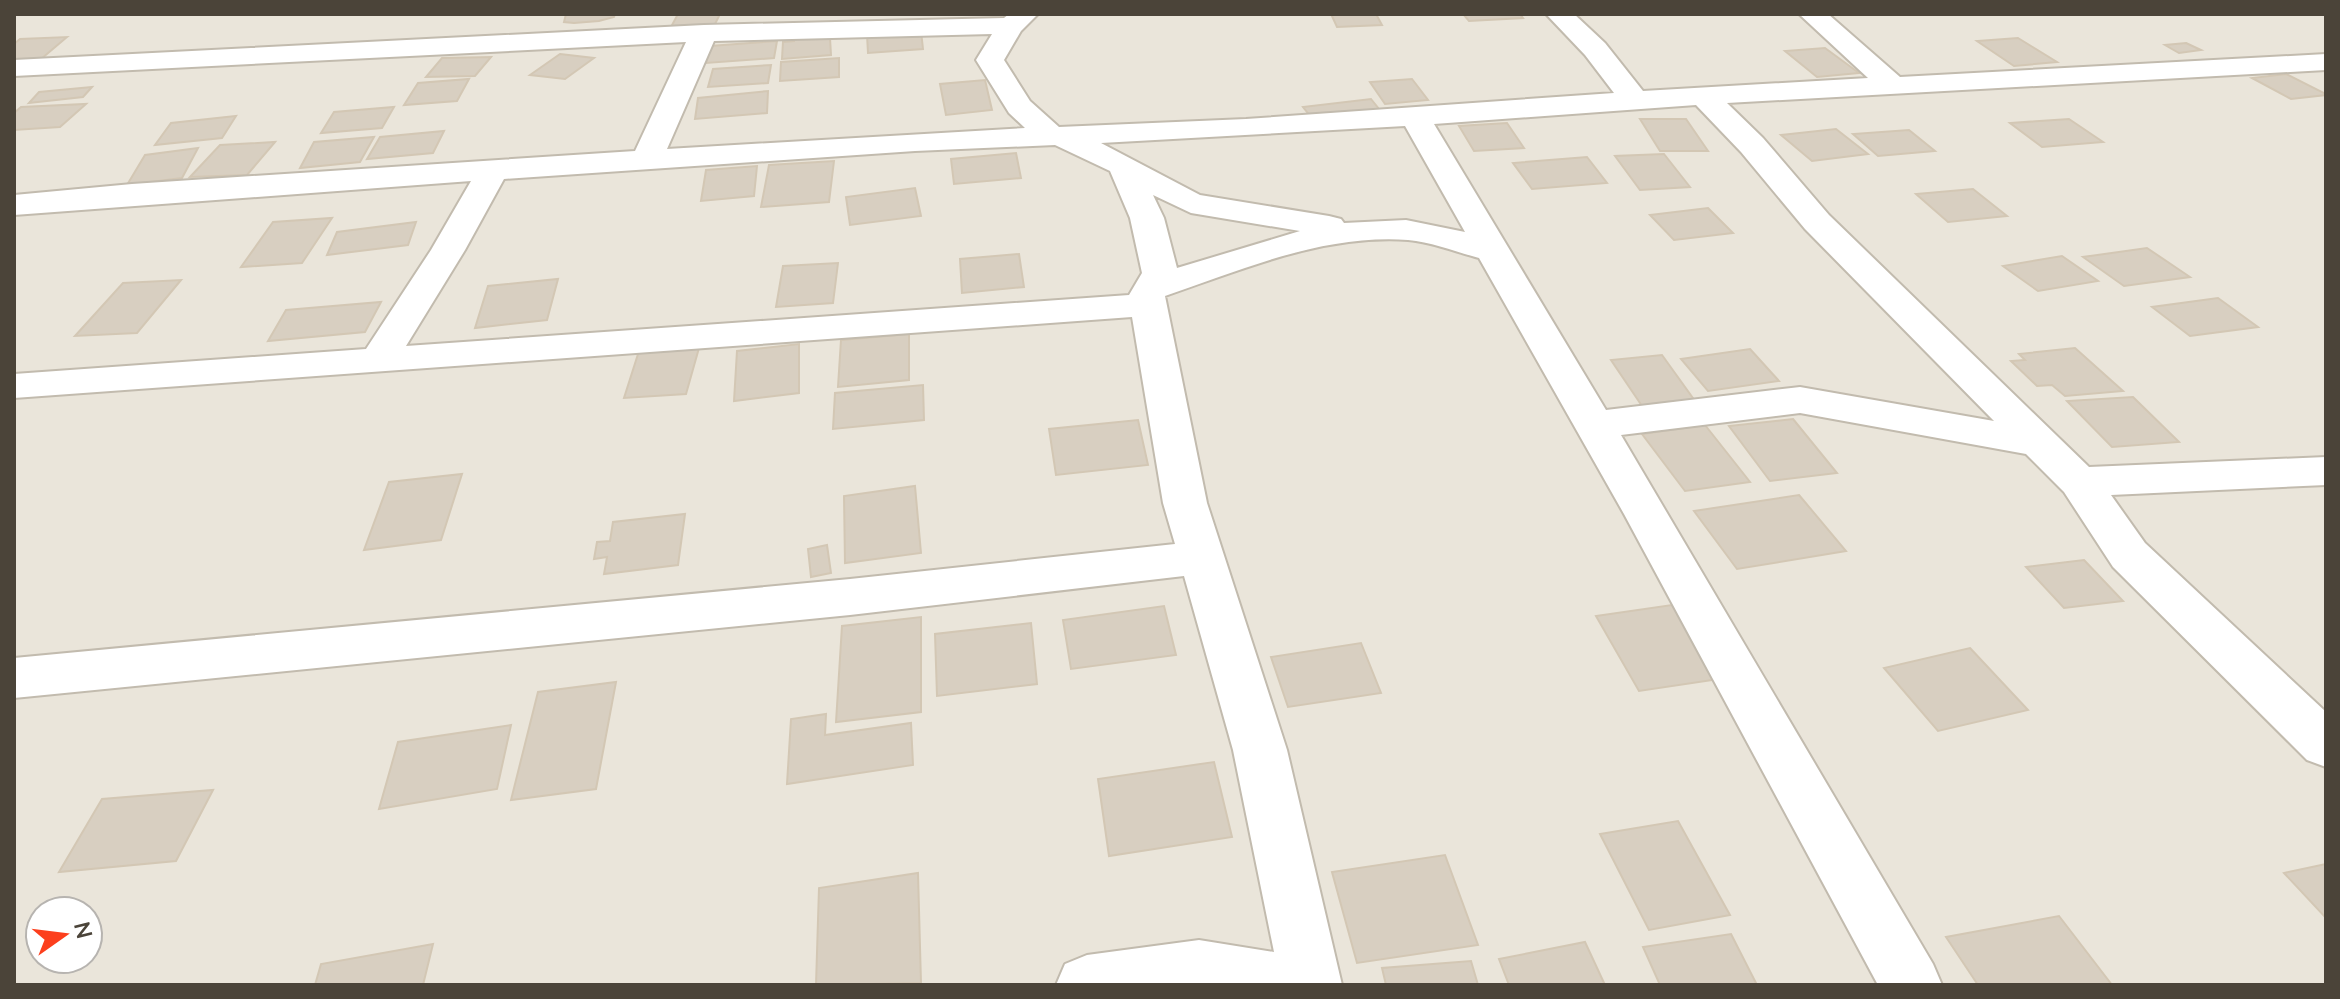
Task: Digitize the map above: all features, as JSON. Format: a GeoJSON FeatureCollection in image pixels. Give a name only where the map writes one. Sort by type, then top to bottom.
{"type":"FeatureCollection","features":[{"type":"Feature","properties":{"kind":"street"},"geometry":{"type":"LineString","coordinates":[[1559,14],[1595,49],[1635,101]]}},
{"type":"Feature","properties":{"kind":"street"},"geometry":{"type":"LineString","coordinates":[[1812,14],[1894,86]]}},
{"type":"Feature","properties":{"kind":"street"},"geometry":{"type":"LineString","coordinates":[[14,68],[1018,20]]}},
{"type":"Feature","properties":{"kind":"street"},"geometry":{"type":"LineString","coordinates":[[1018,20],[990,60],[1019,107],[1053,135],[1123,165],[1191,203],[1358,231]]}},
{"type":"Feature","properties":{"kind":"street"},"geometry":{"type":"LineString","coordinates":[[646,162],[704,33]]}},
{"type":"Feature","properties":{"kind":"street"},"geometry":{"type":"LineString","coordinates":[[14,205],[132,194],[1053,135],[1246,128],[1703,96],[2326,62]]}},
{"type":"Feature","properties":{"kind":"street"},"geometry":{"type":"LineString","coordinates":[[1703,96],[1752,145],[1817,222],[2079,482],[2129,555],[2326,745]]}},
{"type":"Feature","properties":{"kind":"street"},"geometry":{"type":"LineString","coordinates":[[1414,116],[1911,985]]}},
{"type":"Feature","properties":{"kind":"street"},"geometry":{"type":"LineString","coordinates":[[1123,165],[1147,218],[1160,273],[1150,297],[1185,503],[1260,750],[1311,985]]}},
{"type":"Feature","properties":{"kind":"street"},"geometry":{"type":"LineString","coordinates":[[378,360],[448,250],[492,172]]}},
{"type":"Feature","properties":{"kind":"street"},"geometry":{"type":"LineString","coordinates":[[18,391],[1150,297],[1295,240],[1358,231],[1409,230],[1490,250]]}},
{"type":"Feature","properties":{"kind":"street"},"geometry":{"type":"LineString","coordinates":[[1593,425],[1800,400],[2039,443]]}},
{"type":"Feature","properties":{"kind":"street"},"geometry":{"type":"LineString","coordinates":[[2079,482],[2326,471]]}},
{"type":"Feature","properties":{"kind":"street"},"geometry":{"type":"LineString","coordinates":[[14,678],[819,601],[1201,558]]}},
{"type":"Feature","properties":{"kind":"street"},"geometry":{"type":"LineString","coordinates":[[1087,985],[1199,969],[1294,985]]}},
{"type":"Feature","properties":{"kind":"shaded area"},"geometry":{"type":"Polygon","coordinates":[[[14,14],[2326,14],[2326,985],[14,985],[14,14]]]}},
{"type":"Feature","properties":{"kind":"building"},"geometry":{"type":"Polygon","coordinates":[[[566,14],[615,14],[599,21],[574,23],[564,22],[566,14]]]}},
{"type":"Feature","properties":{"kind":"building"},"geometry":{"type":"Polygon","coordinates":[[[678,14],[720,14],[714,26],[671,27],[678,14]]]}},
{"type":"Feature","properties":{"kind":"building"},"geometry":{"type":"Polygon","coordinates":[[[1331,14],[1376,14],[1382,25],[1337,27],[1331,14]]]}},
{"type":"Feature","properties":{"kind":"building"},"geometry":{"type":"Polygon","coordinates":[[[1463,14],[1520,14],[1523,18],[1469,21],[1463,14]]]}},
{"type":"Feature","properties":{"kind":"building"},"geometry":{"type":"Polygon","coordinates":[[[921,31],[923,49],[868,53],[867,35],[921,31]]]}},
{"type":"Feature","properties":{"kind":"building"},"geometry":{"type":"Polygon","coordinates":[[[67,37],[41,59],[14,60],[14,44],[20,39],[67,37]]]}},
{"type":"Feature","properties":{"kind":"building"},"geometry":{"type":"Polygon","coordinates":[[[794,37],[830,38],[831,55],[782,59],[783,42],[794,41],[794,37]]]}},
{"type":"Feature","properties":{"kind":"building"},"geometry":{"type":"Polygon","coordinates":[[[2018,38],[2057,62],[2014,66],[1977,41],[2018,38]]]}},
{"type":"Feature","properties":{"kind":"building"},"geometry":{"type":"Polygon","coordinates":[[[777,41],[774,58],[706,63],[710,46],[777,41]]]}},
{"type":"Feature","properties":{"kind":"building"},"geometry":{"type":"Polygon","coordinates":[[[2186,43],[2201,50],[2179,53],[2165,45],[2186,43]]]}},
{"type":"Feature","properties":{"kind":"building"},"geometry":{"type":"Polygon","coordinates":[[[1825,48],[1859,73],[1817,77],[1785,51],[1825,48]]]}},
{"type":"Feature","properties":{"kind":"building"},"geometry":{"type":"Polygon","coordinates":[[[560,54],[594,58],[565,79],[530,75],[560,54]]]}},
{"type":"Feature","properties":{"kind":"building"},"geometry":{"type":"Polygon","coordinates":[[[491,57],[475,76],[426,77],[442,58],[491,57]]]}},
{"type":"Feature","properties":{"kind":"building"},"geometry":{"type":"Polygon","coordinates":[[[839,58],[839,77],[780,81],[781,62],[839,58]]]}},
{"type":"Feature","properties":{"kind":"building"},"geometry":{"type":"Polygon","coordinates":[[[771,65],[768,83],[708,87],[713,69],[771,65]]]}},
{"type":"Feature","properties":{"kind":"building"},"geometry":{"type":"Polygon","coordinates":[[[2286,74],[2326,95],[2291,99],[2252,78],[2286,74]]]}},
{"type":"Feature","properties":{"kind":"building"},"geometry":{"type":"Polygon","coordinates":[[[469,79],[457,101],[404,105],[418,83],[469,79]]]}},
{"type":"Feature","properties":{"kind":"building"},"geometry":{"type":"Polygon","coordinates":[[[1412,79],[1428,100],[1385,104],[1370,82],[1412,79]]]}},
{"type":"Feature","properties":{"kind":"building"},"geometry":{"type":"Polygon","coordinates":[[[985,80],[992,110],[946,115],[940,84],[985,80]]]}},
{"type":"Feature","properties":{"kind":"building"},"geometry":{"type":"Polygon","coordinates":[[[92,87],[83,97],[29,103],[39,92],[92,87]]]}},
{"type":"Feature","properties":{"kind":"building"},"geometry":{"type":"Polygon","coordinates":[[[768,91],[767,113],[695,119],[698,98],[768,91]]]}},
{"type":"Feature","properties":{"kind":"building"},"geometry":{"type":"Polygon","coordinates":[[[1371,99],[1379,109],[1311,117],[1303,107],[1371,99]]]}},
{"type":"Feature","properties":{"kind":"building"},"geometry":{"type":"Polygon","coordinates":[[[86,104],[60,127],[14,130],[14,113],[21,107],[86,104]]]}},
{"type":"Feature","properties":{"kind":"building"},"geometry":{"type":"Polygon","coordinates":[[[394,107],[382,128],[321,133],[334,112],[394,107]]]}},
{"type":"Feature","properties":{"kind":"building"},"geometry":{"type":"Polygon","coordinates":[[[236,116],[222,138],[155,145],[171,123],[236,116]]]}},
{"type":"Feature","properties":{"kind":"building"},"geometry":{"type":"Polygon","coordinates":[[[1640,119],[1686,119],[1708,151],[1660,151],[1640,119]]]}},
{"type":"Feature","properties":{"kind":"building"},"geometry":{"type":"Polygon","coordinates":[[[2069,119],[2103,142],[2042,147],[2010,123],[2069,119]]]}},
{"type":"Feature","properties":{"kind":"building"},"geometry":{"type":"Polygon","coordinates":[[[1507,123],[1524,148],[1474,151],[1459,126],[1507,123]]]}},
{"type":"Feature","properties":{"kind":"building"},"geometry":{"type":"Polygon","coordinates":[[[1836,129],[1868,154],[1812,161],[1781,135],[1836,129]]]}},
{"type":"Feature","properties":{"kind":"building"},"geometry":{"type":"Polygon","coordinates":[[[1909,130],[1935,151],[1878,156],[1853,134],[1909,130]]]}},
{"type":"Feature","properties":{"kind":"building"},"geometry":{"type":"Polygon","coordinates":[[[444,131],[433,153],[367,159],[380,137],[444,131]]]}},
{"type":"Feature","properties":{"kind":"building"},"geometry":{"type":"Polygon","coordinates":[[[374,137],[360,162],[300,168],[314,142],[374,137]]]}},
{"type":"Feature","properties":{"kind":"building"},"geometry":{"type":"Polygon","coordinates":[[[275,142],[247,175],[190,177],[220,145],[275,142]]]}},
{"type":"Feature","properties":{"kind":"building"},"geometry":{"type":"Polygon","coordinates":[[[198,148],[182,178],[127,185],[145,155],[198,148]]]}},
{"type":"Feature","properties":{"kind":"building"},"geometry":{"type":"Polygon","coordinates":[[[1016,153],[1021,178],[954,184],[951,159],[1016,153]]]}},
{"type":"Feature","properties":{"kind":"building"},"geometry":{"type":"Polygon","coordinates":[[[1664,154],[1690,187],[1640,190],[1615,156],[1664,154]]]}},
{"type":"Feature","properties":{"kind":"building"},"geometry":{"type":"Polygon","coordinates":[[[1587,157],[1607,183],[1532,189],[1513,163],[1587,157]]]}},
{"type":"Feature","properties":{"kind":"building"},"geometry":{"type":"Polygon","coordinates":[[[834,161],[829,202],[761,207],[769,165],[834,161]]]}},
{"type":"Feature","properties":{"kind":"building"},"geometry":{"type":"Polygon","coordinates":[[[757,166],[754,196],[701,201],[706,170],[757,166]]]}},
{"type":"Feature","properties":{"kind":"building"},"geometry":{"type":"Polygon","coordinates":[[[915,188],[921,216],[850,225],[846,197],[915,188]]]}},
{"type":"Feature","properties":{"kind":"building"},"geometry":{"type":"Polygon","coordinates":[[[1973,189],[2007,216],[1948,222],[1916,194],[1973,189]]]}},
{"type":"Feature","properties":{"kind":"building"},"geometry":{"type":"Polygon","coordinates":[[[1708,208],[1733,233],[1674,240],[1650,215],[1708,208]]]}},
{"type":"Feature","properties":{"kind":"building"},"geometry":{"type":"Polygon","coordinates":[[[332,218],[302,263],[241,267],[273,222],[332,218]]]}},
{"type":"Feature","properties":{"kind":"building"},"geometry":{"type":"Polygon","coordinates":[[[416,222],[408,245],[327,255],[337,232],[416,222]]]}},
{"type":"Feature","properties":{"kind":"building"},"geometry":{"type":"Polygon","coordinates":[[[2147,248],[2190,277],[2124,286],[2083,257],[2147,248]]]}},
{"type":"Feature","properties":{"kind":"building"},"geometry":{"type":"Polygon","coordinates":[[[1019,254],[1024,287],[962,293],[960,259],[1019,254]]]}},
{"type":"Feature","properties":{"kind":"building"},"geometry":{"type":"Polygon","coordinates":[[[2062,256],[2098,281],[2038,291],[2003,266],[2062,256]]]}},
{"type":"Feature","properties":{"kind":"building"},"geometry":{"type":"Polygon","coordinates":[[[838,263],[833,303],[776,307],[783,266],[838,263]]]}},
{"type":"Feature","properties":{"kind":"building"},"geometry":{"type":"Polygon","coordinates":[[[558,279],[547,320],[475,328],[488,286],[558,279]]]}},
{"type":"Feature","properties":{"kind":"building"},"geometry":{"type":"Polygon","coordinates":[[[181,280],[137,333],[75,336],[123,283],[181,280]]]}},
{"type":"Feature","properties":{"kind":"building"},"geometry":{"type":"Polygon","coordinates":[[[2218,298],[2258,327],[2190,336],[2152,307],[2218,298]]]}},
{"type":"Feature","properties":{"kind":"building"},"geometry":{"type":"Polygon","coordinates":[[[381,302],[365,332],[268,341],[286,310],[381,302]]]}},
{"type":"Feature","properties":{"kind":"building"},"geometry":{"type":"Polygon","coordinates":[[[909,334],[909,380],[838,387],[841,340],[909,334]]]}},
{"type":"Feature","properties":{"kind":"building"},"geometry":{"type":"Polygon","coordinates":[[[799,344],[799,393],[734,401],[737,351],[799,344]]]}},
{"type":"Feature","properties":{"kind":"building"},"geometry":{"type":"Polygon","coordinates":[[[699,348],[686,394],[624,398],[639,351],[699,348]]]}},
{"type":"Feature","properties":{"kind":"building"},"geometry":{"type":"Polygon","coordinates":[[[2075,348],[2123,391],[2065,396],[2052,385],[2037,386],[2011,361],[2025,360],[2019,354],[2075,348]]]}},
{"type":"Feature","properties":{"kind":"building"},"geometry":{"type":"Polygon","coordinates":[[[1750,349],[1779,381],[1708,391],[1681,359],[1750,349]]]}},
{"type":"Feature","properties":{"kind":"building"},"geometry":{"type":"Polygon","coordinates":[[[1662,355],[1695,401],[1642,406],[1611,360],[1662,355]]]}},
{"type":"Feature","properties":{"kind":"building"},"geometry":{"type":"Polygon","coordinates":[[[923,385],[924,420],[833,429],[835,393],[923,385]]]}},
{"type":"Feature","properties":{"kind":"building"},"geometry":{"type":"Polygon","coordinates":[[[2133,397],[2179,442],[2112,447],[2067,401],[2133,397]]]}},
{"type":"Feature","properties":{"kind":"building"},"geometry":{"type":"Polygon","coordinates":[[[1793,419],[1837,473],[1770,481],[1729,426],[1793,419]]]}},
{"type":"Feature","properties":{"kind":"building"},"geometry":{"type":"Polygon","coordinates":[[[1138,420],[1148,465],[1056,475],[1049,429],[1138,420]]]}},
{"type":"Feature","properties":{"kind":"building"},"geometry":{"type":"Polygon","coordinates":[[[1705,425],[1750,482],[1685,491],[1642,434],[1705,425]]]}},
{"type":"Feature","properties":{"kind":"building"},"geometry":{"type":"Polygon","coordinates":[[[462,474],[441,540],[364,550],[389,482],[462,474]]]}},
{"type":"Feature","properties":{"kind":"building"},"geometry":{"type":"Polygon","coordinates":[[[915,486],[921,553],[845,563],[844,496],[915,486]]]}},
{"type":"Feature","properties":{"kind":"building"},"geometry":{"type":"Polygon","coordinates":[[[1799,495],[1846,551],[1737,569],[1694,511],[1799,495]]]}},
{"type":"Feature","properties":{"kind":"building"},"geometry":{"type":"Polygon","coordinates":[[[685,514],[678,565],[604,574],[607,557],[594,559],[597,542],[610,541],[613,522],[685,514]]]}},
{"type":"Feature","properties":{"kind":"building"},"geometry":{"type":"Polygon","coordinates":[[[827,545],[831,573],[811,577],[808,549],[827,545]]]}},
{"type":"Feature","properties":{"kind":"building"},"geometry":{"type":"Polygon","coordinates":[[[2084,560],[2123,601],[2064,608],[2026,567],[2084,560]]]}},
{"type":"Feature","properties":{"kind":"building"},"geometry":{"type":"Polygon","coordinates":[[[1672,605],[1719,679],[1639,691],[1596,616],[1672,605]]]}},
{"type":"Feature","properties":{"kind":"building"},"geometry":{"type":"Polygon","coordinates":[[[1164,606],[1176,655],[1071,669],[1063,620],[1164,606]]]}},
{"type":"Feature","properties":{"kind":"building"},"geometry":{"type":"Polygon","coordinates":[[[921,617],[921,712],[836,722],[842,626],[921,617]]]}},
{"type":"Feature","properties":{"kind":"building"},"geometry":{"type":"Polygon","coordinates":[[[1031,623],[1037,684],[937,696],[935,634],[1031,623]]]}},
{"type":"Feature","properties":{"kind":"building"},"geometry":{"type":"Polygon","coordinates":[[[1361,643],[1381,693],[1288,707],[1271,657],[1361,643]]]}},
{"type":"Feature","properties":{"kind":"building"},"geometry":{"type":"Polygon","coordinates":[[[1970,648],[2028,710],[1938,731],[1884,668],[1970,648]]]}},
{"type":"Feature","properties":{"kind":"building"},"geometry":{"type":"Polygon","coordinates":[[[616,682],[596,789],[511,800],[538,692],[616,682]]]}},
{"type":"Feature","properties":{"kind":"building"},"geometry":{"type":"Polygon","coordinates":[[[826,714],[825,735],[911,723],[913,765],[787,784],[791,719],[826,714]]]}},
{"type":"Feature","properties":{"kind":"building"},"geometry":{"type":"Polygon","coordinates":[[[511,725],[497,789],[379,809],[398,742],[511,725]]]}},
{"type":"Feature","properties":{"kind":"building"},"geometry":{"type":"Polygon","coordinates":[[[1214,762],[1232,837],[1109,856],[1098,779],[1214,762]]]}},
{"type":"Feature","properties":{"kind":"building"},"geometry":{"type":"Polygon","coordinates":[[[213,790],[176,861],[59,872],[102,799],[213,790]]]}},
{"type":"Feature","properties":{"kind":"building"},"geometry":{"type":"Polygon","coordinates":[[[1678,821],[1730,915],[1649,930],[1600,834],[1678,821]]]}},
{"type":"Feature","properties":{"kind":"building"},"geometry":{"type":"Polygon","coordinates":[[[1445,855],[1478,945],[1357,963],[1332,872],[1445,855]]]}},
{"type":"Feature","properties":{"kind":"building"},"geometry":{"type":"Polygon","coordinates":[[[2326,864],[2326,918],[2284,873],[2326,864]]]}},
{"type":"Feature","properties":{"kind":"building"},"geometry":{"type":"Polygon","coordinates":[[[918,873],[921,983],[816,985],[819,888],[918,873]]]}},
{"type":"Feature","properties":{"kind":"building"},"geometry":{"type":"Polygon","coordinates":[[[2059,916],[2112,985],[1978,985],[1946,937],[2059,916]]]}},
{"type":"Feature","properties":{"kind":"building"},"geometry":{"type":"Polygon","coordinates":[[[1731,934],[1757,985],[1660,985],[1643,947],[1731,934]]]}},
{"type":"Feature","properties":{"kind":"building"},"geometry":{"type":"Polygon","coordinates":[[[1585,942],[1605,985],[1509,985],[1499,959],[1585,942]]]}},
{"type":"Feature","properties":{"kind":"building"},"geometry":{"type":"Polygon","coordinates":[[[433,944],[423,985],[315,985],[321,964],[433,944]]]}},
{"type":"Feature","properties":{"kind":"building"},"geometry":{"type":"Polygon","coordinates":[[[1471,961],[1478,985],[1386,985],[1382,968],[1471,961]]]}}]}
